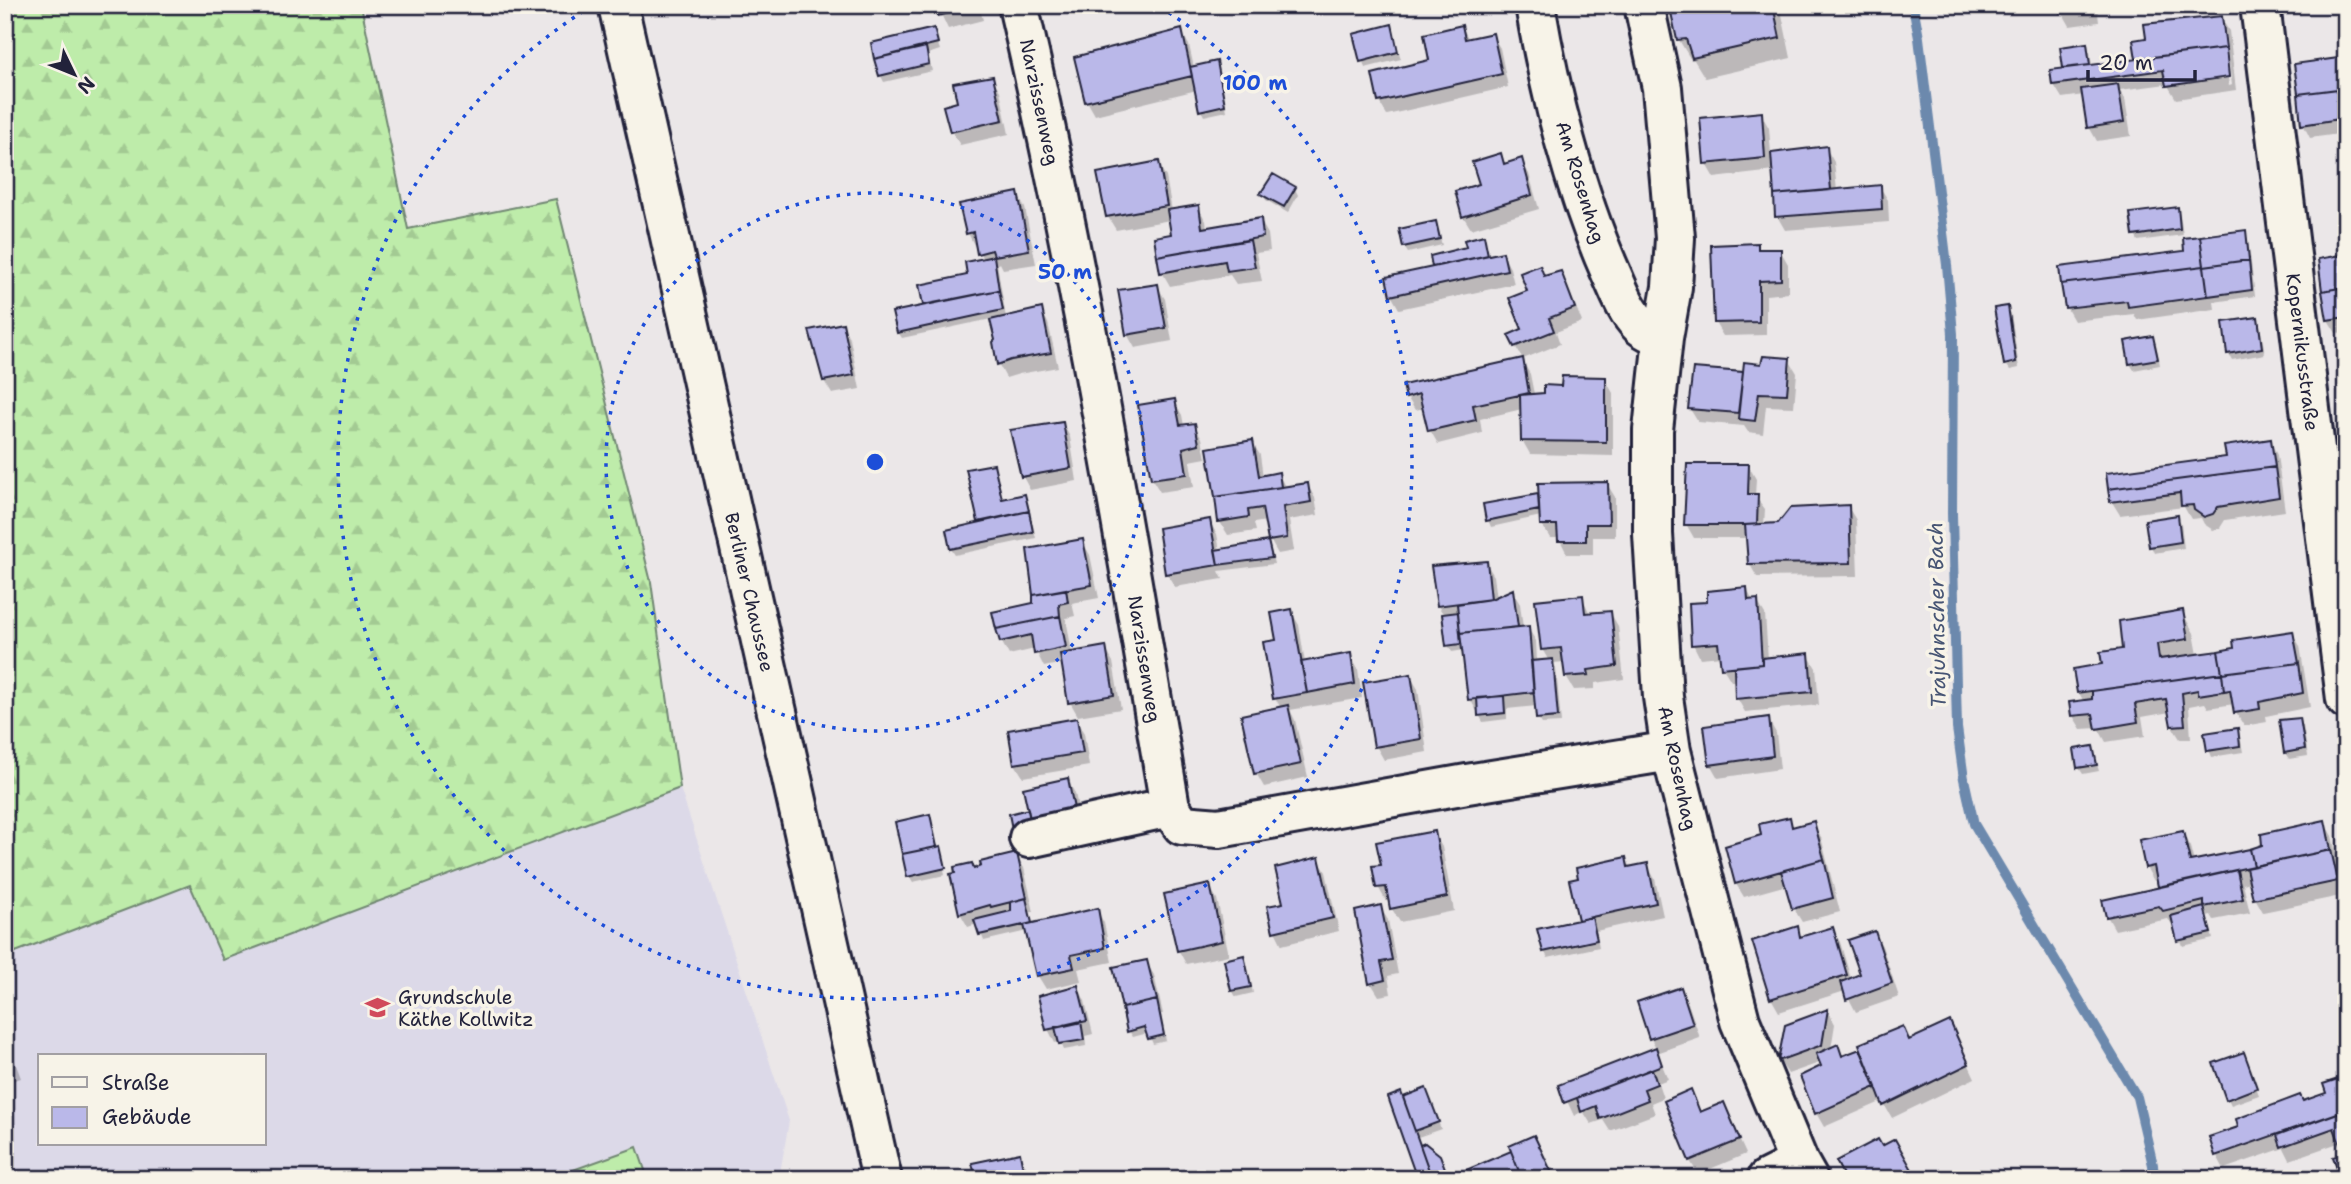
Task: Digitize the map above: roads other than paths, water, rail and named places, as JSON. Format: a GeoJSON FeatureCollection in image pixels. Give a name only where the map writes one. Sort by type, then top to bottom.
{"type":"FeatureCollection","features":[{"type":"Feature","properties":{"kind":"street","name":"Berliner Chaussee"},"geometry":{"type":"LineString","coordinates":[[618,5],[882,1179]]}},
{"type":"Feature","properties":{"kind":"street","name":"Narzissenweg"},"geometry":{"type":"LineString","coordinates":[[1018,5],[1045,118],[1100,396],[1170,807]]}},
{"type":"Feature","properties":{"kind":"street","name":"Am Rosenhag"},"geometry":{"type":"LineString","coordinates":[[1535,5],[1576,177],[1604,257],[1625,304],[1640,326],[1663,338]]}},
{"type":"Feature","properties":{"kind":"street","name":"Am Rosenhag"},"geometry":{"type":"LineString","coordinates":[[1644,5],[1662,88],[1675,238],[1672,287],[1663,338],[1653,430],[1656,621],[1663,697],[1671,751],[1740,1021],[1791,1173]]}},
{"type":"Feature","properties":{"kind":"street","name":"Kopernikusstraße"},"geometry":{"type":"LineString","coordinates":[[2260,5],[2346,699]]}},
{"type":"Feature","properties":{"kind":"street"},"geometry":{"type":"LineString","coordinates":[[1029,838],[1170,807],[1182,825],[1219,828],[1671,751]]}},
{"type":"Feature","properties":{"kind":"waterway","name":"Trajuhnscher Bach"},"geometry":{"type":"LineString","coordinates":[[1913,5],[1947,265],[1953,334],[1952,514],[1957,728],[1964,779],[1974,824],[2137,1097],[2154,1179]]}},
{"type":"Feature","properties":{"kind":"place","name":"Grundschule Käthe Kollwitz"},"geometry":{"type":"Point","coordinates":[378,1008]}}]}
